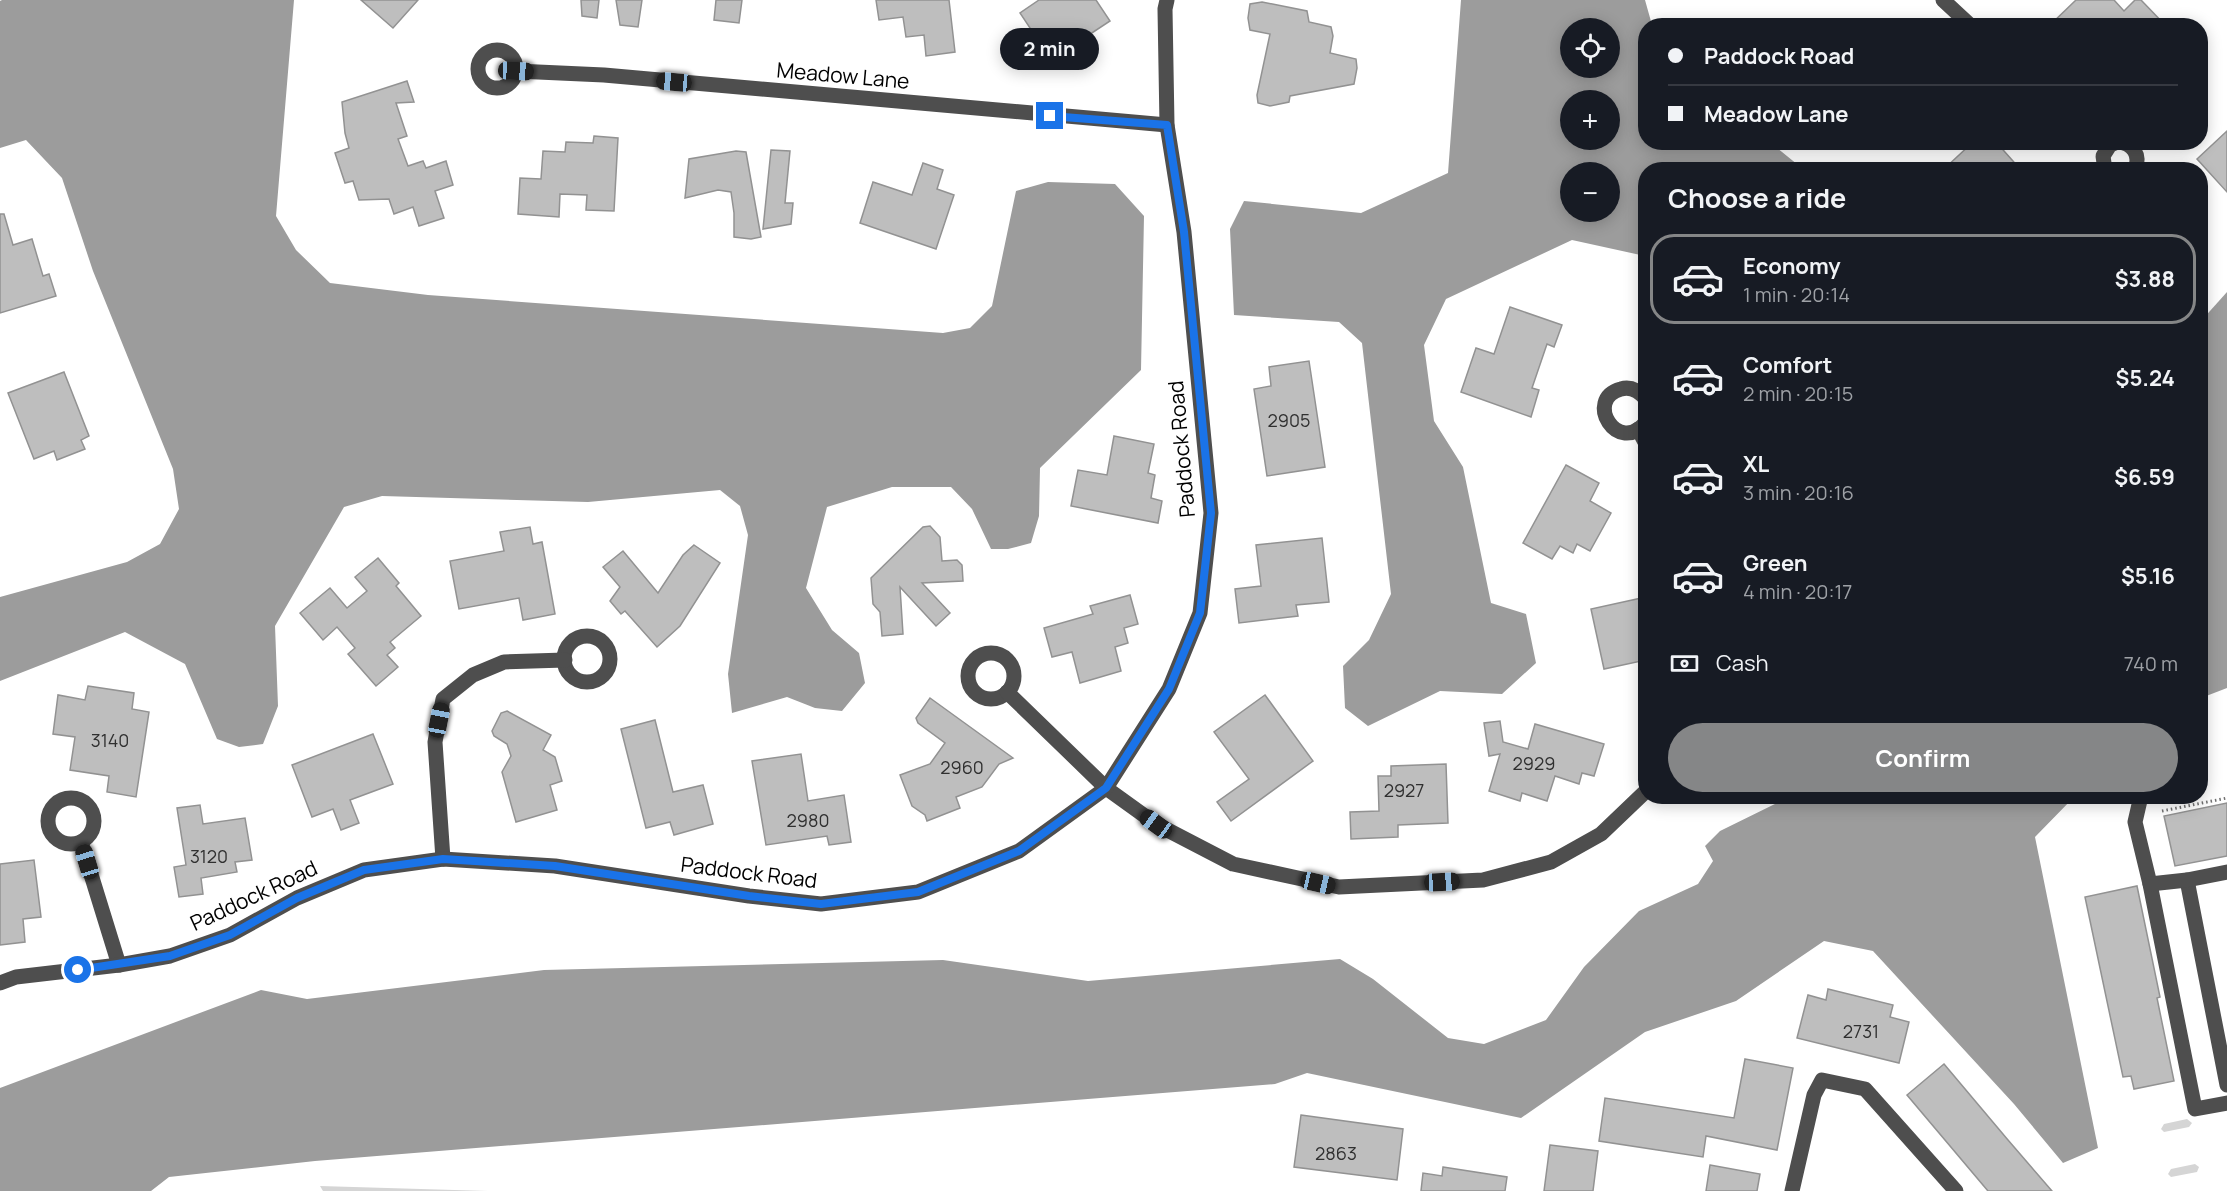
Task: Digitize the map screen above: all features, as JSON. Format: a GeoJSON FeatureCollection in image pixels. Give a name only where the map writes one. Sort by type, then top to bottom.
{"type":"FeatureCollection","features":[{"type":"Feature","properties":{"kind":"street","name":"Paddock Road"},"geometry":{"type":"LineString","coordinates":[[0,983],[16,977],[119,965],[170,956],[230,935],[297,898],[364,870],[443,859],[555,866],[749,896],[821,904],[918,892],[1019,851],[1106,788],[1169,689],[1200,613],[1211,513],[1184,232],[1167,125],[1165,9],[1167,0]]}},
{"type":"Feature","properties":{"kind":"street"},"geometry":{"type":"LineString","coordinates":[[1943,0],[1962,18]]}},
{"type":"Feature","properties":{"kind":"street","name":"Meadow Lane"},"geometry":{"type":"LineString","coordinates":[[516,71],[604,75],[1167,125]]}},
{"type":"Feature","properties":{"kind":"street"},"geometry":{"type":"LineString","coordinates":[[1638,392],[1631,388],[1623,388],[1614,392],[1608,398],[1604,414],[1607,422],[1614,429],[1630,432],[1638,427]]}},
{"type":"Feature","properties":{"kind":"street"},"geometry":{"type":"LineString","coordinates":[[443,859],[435,742],[443,699],[473,675],[504,662],[565,660]]}},
{"type":"Feature","properties":{"kind":"street"},"geometry":{"type":"LineString","coordinates":[[1007,692],[1106,788],[1156,824],[1233,864],[1339,887],[1483,880],[1551,862],[1601,834],[1638,799]]}},
{"type":"Feature","properties":{"kind":"street"},"geometry":{"type":"LineString","coordinates":[[2139,804],[2134,822],[2150,884],[2195,1109],[2227,1103]]}},
{"type":"Feature","properties":{"kind":"street"},"geometry":{"type":"LineString","coordinates":[[81,842],[119,965]]}},
{"type":"Feature","properties":{"kind":"street"},"geometry":{"type":"LineString","coordinates":[[2150,884],[2227,872]]}},
{"type":"Feature","properties":{"kind":"street"},"geometry":{"type":"LineString","coordinates":[[2187,880],[2227,1085]]}},
{"type":"Feature","properties":{"kind":"street"},"geometry":{"type":"LineString","coordinates":[[1792,1191],[1814,1095],[1822,1080],[1865,1089],[1956,1191]]}},
{"type":"Feature","properties":{"kind":"path"},"geometry":{"type":"LineString","coordinates":[[2208,802],[2227,798]]}},
{"type":"Feature","properties":{"kind":"path"},"geometry":{"type":"LineString","coordinates":[[2162,811],[2197,804]]}},
{"type":"Feature","properties":{"kind":"shaded area"},"geometry":{"type":"Polygon","coordinates":[[[294,0],[276,216],[296,250],[330,283],[428,295],[943,333],[970,328],[992,306],[1016,191],[1048,182],[1115,184],[1144,216],[1141,370],[1040,468],[1039,516],[1031,543],[1008,549],[991,549],[972,509],[951,487],[892,487],[827,507],[806,588],[832,630],[859,653],[865,683],[842,711],[815,708],[787,697],[732,713],[728,674],[748,535],[740,506],[720,490],[588,502],[382,496],[344,507],[275,626],[278,706],[263,744],[239,747],[217,739],[185,664],[125,632],[0,681],[0,597],[127,562],[160,544],[179,509],[173,469],[93,271],[62,178],[26,140],[0,148],[0,1],[294,0]]]}},
{"type":"Feature","properties":{"kind":"shaded area"},"geometry":{"type":"Polygon","coordinates":[[[1461,0],[1645,0],[1650,18],[1638,18],[1638,150],[1780,150],[1794,162],[1638,162],[1638,254],[1572,240],[1446,299],[1424,345],[1434,421],[1463,467],[1491,603],[1526,614],[1536,663],[1502,694],[1440,691],[1368,726],[1345,708],[1343,666],[1369,640],[1391,594],[1362,343],[1339,322],[1234,315],[1230,229],[1244,201],[1361,213],[1448,173],[1461,0]]]}},
{"type":"Feature","properties":{"kind":"shaded area"},"geometry":{"type":"Polygon","coordinates":[[[2227,292],[2227,688],[2208,695],[2208,313],[2227,292]]]}},
{"type":"Feature","properties":{"kind":"shaded area"},"geometry":{"type":"Polygon","coordinates":[[[1775,804],[2067,804],[2035,837],[2098,1148],[2063,1163],[2014,1104],[1873,951],[1824,941],[1736,1001],[1645,1032],[1521,1118],[1307,1073],[1275,1084],[315,1161],[169,1177],[151,1191],[0,1191],[0,1088],[261,990],[307,999],[544,970],[943,960],[1088,981],[1340,959],[1373,979],[1448,1038],[1484,1044],[1546,1020],[1584,967],[1639,911],[1698,884],[1713,861],[1705,846],[1720,831],[1775,804]]]}},
{"type":"Feature","properties":{"kind":"shaded area"},"geometry":{"type":"Polygon","coordinates":[[[2187,1119],[2192,1123],[2189,1127],[2164,1132],[2161,1129],[2164,1124],[2187,1119]]]}},
{"type":"Feature","properties":{"kind":"shaded area"},"geometry":{"type":"Polygon","coordinates":[[[2195,1164],[2199,1167],[2197,1172],[2171,1177],[2168,1174],[2171,1169],[2195,1164]]]}},
{"type":"Feature","properties":{"kind":"shaded area"},"geometry":{"type":"Polygon","coordinates":[[[320,1186],[488,1191],[323,1191],[320,1186]]]}},
{"type":"Feature","properties":{"kind":"building"},"geometry":{"type":"Polygon","coordinates":[[[361,0],[418,0],[393,28],[361,0]]]}},
{"type":"Feature","properties":{"kind":"building"},"geometry":{"type":"Polygon","coordinates":[[[581,0],[599,0],[597,18],[582,16],[581,0]]]}},
{"type":"Feature","properties":{"kind":"building"},"geometry":{"type":"Polygon","coordinates":[[[616,0],[642,0],[638,27],[620,25],[616,0]]]}},
{"type":"Feature","properties":{"kind":"building"},"geometry":{"type":"Polygon","coordinates":[[[716,0],[742,0],[739,23],[714,20],[716,0]]]}},
{"type":"Feature","properties":{"kind":"building"},"geometry":{"type":"Polygon","coordinates":[[[876,0],[949,0],[955,52],[926,56],[924,35],[906,37],[903,17],[879,20],[876,0]]]}},
{"type":"Feature","properties":{"kind":"building"},"geometry":{"type":"Polygon","coordinates":[[[1039,0],[1096,0],[1110,21],[1063,52],[1066,56],[1054,64],[1020,13],[1039,0]]]}},
{"type":"Feature","properties":{"kind":"building"},"geometry":{"type":"Polygon","coordinates":[[[2076,0],[2114,0],[2124,11],[2135,0],[2141,0],[2158,18],[2057,18],[2076,0]]]}},
{"type":"Feature","properties":{"kind":"building"},"geometry":{"type":"Polygon","coordinates":[[[1262,2],[1307,11],[1309,22],[1331,27],[1333,36],[1330,53],[1356,59],[1354,84],[1290,96],[1289,102],[1270,106],[1258,103],[1257,95],[1270,34],[1250,30],[1248,18],[1250,4],[1262,2]]]}},
{"type":"Feature","properties":{"kind":"building"},"geometry":{"type":"Polygon","coordinates":[[[407,81],[414,102],[396,103],[407,136],[398,139],[408,166],[423,161],[426,168],[446,161],[453,185],[435,191],[444,218],[419,226],[413,207],[394,214],[389,199],[359,200],[353,181],[345,183],[335,153],[349,148],[342,102],[407,81]]]}},
{"type":"Feature","properties":{"kind":"building"},"geometry":{"type":"Polygon","coordinates":[[[2227,131],[2227,192],[2208,171],[2208,162],[2200,162],[2197,159],[2227,131]]]}},
{"type":"Feature","properties":{"kind":"building"},"geometry":{"type":"Polygon","coordinates":[[[594,136],[618,138],[614,211],[586,210],[587,195],[560,194],[559,217],[518,214],[520,178],[541,179],[543,151],[565,152],[566,142],[593,143],[594,136]]]}},
{"type":"Feature","properties":{"kind":"building"},"geometry":{"type":"Polygon","coordinates":[[[771,150],[790,151],[785,203],[793,203],[791,224],[763,229],[771,150]]]}},
{"type":"Feature","properties":{"kind":"building"},"geometry":{"type":"Polygon","coordinates":[[[1964,150],[2003,150],[2014,162],[1952,162],[1964,150]]]}},
{"type":"Feature","properties":{"kind":"building"},"geometry":{"type":"Polygon","coordinates":[[[736,151],[746,152],[761,237],[751,239],[734,237],[731,192],[718,190],[685,198],[689,159],[736,151]]]}},
{"type":"Feature","properties":{"kind":"building"},"geometry":{"type":"Polygon","coordinates":[[[923,163],[943,170],[937,189],[954,195],[936,249],[860,223],[873,182],[912,195],[923,163]]]}},
{"type":"Feature","properties":{"kind":"building"},"geometry":{"type":"Polygon","coordinates":[[[0,214],[4,214],[13,245],[32,239],[43,276],[49,274],[56,296],[0,313],[0,214]]]}},
{"type":"Feature","properties":{"kind":"building"},"geometry":{"type":"Polygon","coordinates":[[[1510,307],[1562,325],[1554,347],[1547,344],[1532,388],[1539,390],[1531,417],[1461,392],[1476,348],[1494,354],[1510,307]]]}},
{"type":"Feature","properties":{"kind":"building"},"geometry":{"type":"Polygon","coordinates":[[[1309,361],[1325,467],[1267,476],[1254,389],[1271,386],[1269,367],[1309,361]]]}},
{"type":"Feature","properties":{"kind":"building"},"geometry":{"type":"Polygon","coordinates":[[[64,372],[89,436],[81,440],[85,449],[57,460],[54,451],[34,459],[8,393],[64,372]]]}},
{"type":"Feature","properties":{"kind":"building"},"geometry":{"type":"Polygon","coordinates":[[[1114,436],[1154,444],[1148,473],[1155,475],[1151,498],[1162,501],[1158,523],[1071,506],[1078,470],[1107,475],[1114,436]]]}},
{"type":"Feature","properties":{"kind":"building"},"geometry":{"type":"Polygon","coordinates":[[[1566,465],[1599,483],[1590,501],[1611,513],[1590,551],[1577,544],[1573,553],[1560,546],[1552,559],[1523,543],[1566,465]]]}},
{"type":"Feature","properties":{"kind":"building"},"geometry":{"type":"Polygon","coordinates":[[[930,526],[940,537],[942,561],[957,560],[962,565],[963,581],[922,583],[950,613],[936,626],[900,587],[903,634],[882,636],[880,612],[873,604],[871,578],[923,527],[930,526]]]}},
{"type":"Feature","properties":{"kind":"building"},"geometry":{"type":"Polygon","coordinates":[[[530,527],[533,544],[542,542],[555,614],[523,620],[519,598],[459,609],[450,561],[504,551],[500,532],[530,527]]]}},
{"type":"Feature","properties":{"kind":"building"},"geometry":{"type":"Polygon","coordinates":[[[1322,538],[1329,602],[1296,605],[1298,616],[1239,623],[1235,589],[1261,586],[1256,545],[1322,538]]]}},
{"type":"Feature","properties":{"kind":"building"},"geometry":{"type":"Polygon","coordinates":[[[694,545],[720,563],[680,626],[657,647],[625,611],[621,614],[610,601],[620,587],[603,567],[623,551],[658,593],[683,555],[694,545]]]}},
{"type":"Feature","properties":{"kind":"building"},"geometry":{"type":"Polygon","coordinates":[[[378,558],[399,583],[396,586],[421,616],[390,642],[395,648],[387,655],[398,667],[376,686],[348,654],[355,648],[337,627],[323,640],[300,613],[330,588],[347,608],[367,591],[355,577],[378,558]]]}},
{"type":"Feature","properties":{"kind":"building"},"geometry":{"type":"Polygon","coordinates":[[[1130,595],[1138,624],[1124,628],[1128,643],[1115,647],[1121,671],[1080,683],[1072,652],[1052,657],[1044,628],[1093,614],[1090,606],[1130,595]]]}},
{"type":"Feature","properties":{"kind":"building"},"geometry":{"type":"Polygon","coordinates":[[[1638,599],[1638,662],[1604,669],[1591,609],[1638,599]]]}},
{"type":"Feature","properties":{"kind":"building"},"geometry":{"type":"Polygon","coordinates":[[[88,686],[134,693],[132,709],[149,712],[136,797],[107,792],[109,776],[70,770],[75,737],[53,734],[58,695],[85,700],[88,686]]]}},
{"type":"Feature","properties":{"kind":"building"},"geometry":{"type":"Polygon","coordinates":[[[1265,695],[1313,761],[1231,821],[1217,802],[1249,779],[1214,732],[1265,695]]]}},
{"type":"Feature","properties":{"kind":"building"},"geometry":{"type":"Polygon","coordinates":[[[930,698],[1013,758],[999,764],[982,787],[956,797],[960,808],[927,821],[925,815],[912,806],[900,775],[930,764],[945,743],[918,723],[916,718],[930,698]]]}},
{"type":"Feature","properties":{"kind":"building"},"geometry":{"type":"Polygon","coordinates":[[[507,711],[551,735],[543,750],[555,757],[562,781],[550,785],[557,810],[516,822],[502,772],[511,756],[507,744],[494,736],[492,731],[501,713],[507,711]]]}},
{"type":"Feature","properties":{"kind":"building"},"geometry":{"type":"Polygon","coordinates":[[[655,720],[673,792],[703,785],[713,824],[674,835],[670,822],[646,828],[621,729],[655,720]]]}},
{"type":"Feature","properties":{"kind":"building"},"geometry":{"type":"Polygon","coordinates":[[[1500,721],[1503,742],[1528,749],[1535,724],[1604,744],[1594,776],[1582,773],[1579,784],[1555,776],[1547,801],[1522,793],[1520,801],[1489,791],[1500,754],[1489,756],[1484,723],[1500,721]]]}},
{"type":"Feature","properties":{"kind":"building"},"geometry":{"type":"Polygon","coordinates":[[[373,734],[393,784],[350,800],[359,823],[341,830],[333,809],[312,817],[292,765],[373,734]]]}},
{"type":"Feature","properties":{"kind":"building"},"geometry":{"type":"Polygon","coordinates":[[[801,754],[808,801],[844,795],[851,842],[829,845],[827,836],[766,845],[752,761],[801,754]]]}},
{"type":"Feature","properties":{"kind":"building"},"geometry":{"type":"Polygon","coordinates":[[[1446,764],[1448,823],[1398,825],[1398,837],[1351,839],[1350,812],[1379,811],[1378,776],[1391,776],[1391,766],[1446,764]]]}},
{"type":"Feature","properties":{"kind":"building"},"geometry":{"type":"Polygon","coordinates":[[[2227,803],[2227,856],[2175,866],[2164,816],[2227,803]]]}},
{"type":"Feature","properties":{"kind":"building"},"geometry":{"type":"Polygon","coordinates":[[[200,805],[203,824],[245,818],[252,860],[235,862],[237,872],[201,878],[203,894],[179,897],[174,867],[186,865],[177,808],[200,805]]]}},
{"type":"Feature","properties":{"kind":"building"},"geometry":{"type":"Polygon","coordinates":[[[34,860],[41,917],[23,919],[25,942],[0,945],[0,864],[34,860]]]}},
{"type":"Feature","properties":{"kind":"building"},"geometry":{"type":"Polygon","coordinates":[[[2137,886],[2160,997],[2157,998],[2174,1081],[2134,1089],[2131,1076],[2123,1077],[2085,897],[2137,886]]]}},
{"type":"Feature","properties":{"kind":"building"},"geometry":{"type":"Polygon","coordinates":[[[1828,989],[1893,1005],[1890,1017],[1909,1022],[1899,1063],[1797,1038],[1808,995],[1826,1000],[1828,989]]]}},
{"type":"Feature","properties":{"kind":"building"},"geometry":{"type":"Polygon","coordinates":[[[1745,1059],[1793,1068],[1777,1150],[1706,1136],[1703,1157],[1599,1141],[1605,1098],[1734,1118],[1745,1059]]]}},
{"type":"Feature","properties":{"kind":"building"},"geometry":{"type":"Polygon","coordinates":[[[1944,1064],[2052,1191],[1988,1191],[1907,1095],[1944,1064]]]}},
{"type":"Feature","properties":{"kind":"building"},"geometry":{"type":"Polygon","coordinates":[[[1301,1115],[1403,1129],[1397,1180],[1294,1167],[1301,1115]]]}},
{"type":"Feature","properties":{"kind":"building"},"geometry":{"type":"Polygon","coordinates":[[[1550,1145],[1598,1151],[1593,1191],[1544,1191],[1550,1145]]]}},
{"type":"Feature","properties":{"kind":"building"},"geometry":{"type":"Polygon","coordinates":[[[1710,1165],[1760,1174],[1757,1191],[1706,1191],[1710,1165]]]}},
{"type":"Feature","properties":{"kind":"building"},"geometry":{"type":"Polygon","coordinates":[[[1443,1167],[1507,1177],[1505,1191],[1421,1191],[1423,1173],[1442,1176],[1443,1167]]]}},
{"type":"Feature","properties":{"kind":"route"},"geometry":{"type":"LineString","coordinates":[[78,970],[170,956],[230,935],[297,898],[364,870],[443,859],[555,866],[749,896],[821,904],[918,892],[1019,851],[1106,788],[1169,689],[1200,613],[1211,513],[1184,232],[1167,125],[1050,116]]}}]}
